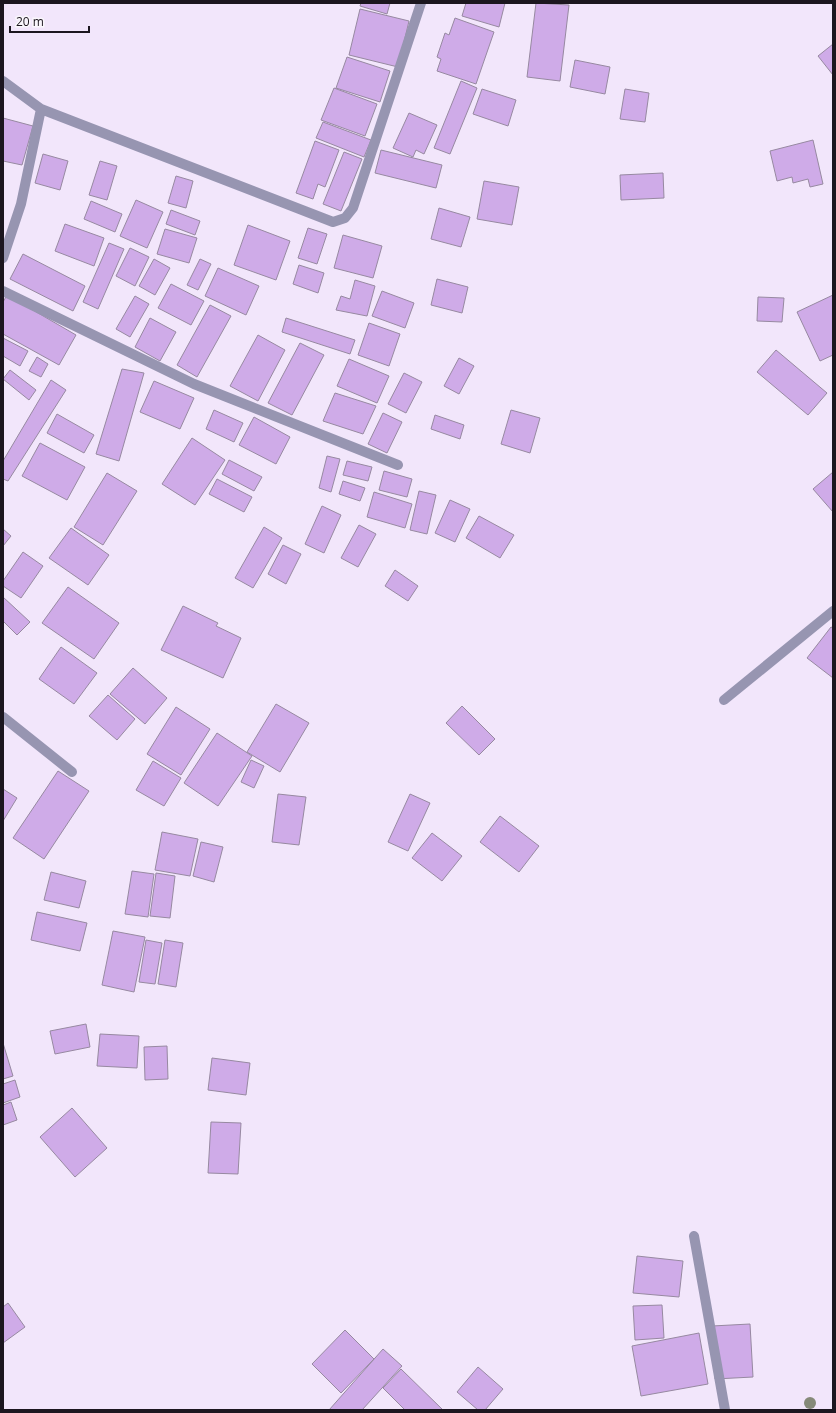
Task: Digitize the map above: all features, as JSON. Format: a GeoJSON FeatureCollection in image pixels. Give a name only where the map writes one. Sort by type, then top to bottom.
{"type":"FeatureCollection","features":[{"type":"Feature","properties":{"kind":"street"},"geometry":{"type":"LineString","coordinates":[[3,82],[42,109],[333,222],[345,218],[353,208],[421,3]]}},
{"type":"Feature","properties":{"kind":"street"},"geometry":{"type":"LineString","coordinates":[[3,258],[21,204],[42,109]]}},
{"type":"Feature","properties":{"kind":"street"},"geometry":{"type":"LineString","coordinates":[[3,291],[194,384],[398,465]]}},
{"type":"Feature","properties":{"kind":"street"},"geometry":{"type":"LineString","coordinates":[[724,700],[833,611]]}},
{"type":"Feature","properties":{"kind":"street"},"geometry":{"type":"LineString","coordinates":[[3,717],[72,772]]}},
{"type":"Feature","properties":{"kind":"street"},"geometry":{"type":"LineString","coordinates":[[694,1236],[725,1410]]}},
{"type":"Feature","properties":{"kind":"building"},"geometry":{"type":"Polygon","coordinates":[[[361,3],[390,3],[387,14],[360,6],[361,3]]]}},
{"type":"Feature","properties":{"kind":"building"},"geometry":{"type":"Polygon","coordinates":[[[466,3],[505,3],[499,27],[462,16],[466,3]]]}},
{"type":"Feature","properties":{"kind":"building"},"geometry":{"type":"Polygon","coordinates":[[[536,3],[569,5],[560,81],[527,77],[536,3]]]}},
{"type":"Feature","properties":{"kind":"building"},"geometry":{"type":"Polygon","coordinates":[[[360,9],[409,21],[398,67],[349,55],[360,9]]]}},
{"type":"Feature","properties":{"kind":"building"},"geometry":{"type":"Polygon","coordinates":[[[455,18],[494,32],[476,84],[437,71],[441,59],[437,57],[445,33],[449,35],[455,18]]]}},
{"type":"Feature","properties":{"kind":"building"},"geometry":{"type":"Polygon","coordinates":[[[833,44],[833,75],[818,56],[833,44]]]}},
{"type":"Feature","properties":{"kind":"building"},"geometry":{"type":"Polygon","coordinates":[[[347,57],[390,71],[380,102],[336,88],[347,57]]]}},
{"type":"Feature","properties":{"kind":"building"},"geometry":{"type":"Polygon","coordinates":[[[575,60],[610,67],[605,94],[570,87],[575,60]]]}},
{"type":"Feature","properties":{"kind":"building"},"geometry":{"type":"Polygon","coordinates":[[[461,81],[477,88],[450,154],[434,148],[461,81]]]}},
{"type":"Feature","properties":{"kind":"building"},"geometry":{"type":"Polygon","coordinates":[[[334,88],[377,104],[365,136],[321,120],[334,88]]]}},
{"type":"Feature","properties":{"kind":"building"},"geometry":{"type":"Polygon","coordinates":[[[482,89],[516,100],[508,126],[473,114],[482,89]]]}},
{"type":"Feature","properties":{"kind":"building"},"geometry":{"type":"Polygon","coordinates":[[[625,89],[649,93],[645,122],[620,119],[625,89]]]}},
{"type":"Feature","properties":{"kind":"building"},"geometry":{"type":"Polygon","coordinates":[[[409,113],[437,125],[424,154],[416,150],[413,157],[393,148],[409,113]]]}},
{"type":"Feature","properties":{"kind":"building"},"geometry":{"type":"Polygon","coordinates":[[[3,118],[33,126],[22,165],[3,161],[3,118]]]}},
{"type":"Feature","properties":{"kind":"building"},"geometry":{"type":"Polygon","coordinates":[[[323,122],[371,140],[364,157],[316,138],[323,122]]]}},
{"type":"Feature","properties":{"kind":"building"},"geometry":{"type":"Polygon","coordinates":[[[813,140],[823,184],[810,187],[808,179],[793,183],[792,177],[777,181],[770,151],[813,140]]]}},
{"type":"Feature","properties":{"kind":"building"},"geometry":{"type":"Polygon","coordinates":[[[315,141],[339,150],[325,187],[318,184],[313,199],[296,193],[315,141]]]}},
{"type":"Feature","properties":{"kind":"building"},"geometry":{"type":"Polygon","coordinates":[[[381,150],[442,165],[436,188],[375,173],[381,150]]]}},
{"type":"Feature","properties":{"kind":"building"},"geometry":{"type":"Polygon","coordinates":[[[344,152],[362,159],[341,211],[323,204],[344,152]]]}},
{"type":"Feature","properties":{"kind":"building"},"geometry":{"type":"Polygon","coordinates":[[[43,154],[68,161],[60,190],[35,183],[43,154]]]}},
{"type":"Feature","properties":{"kind":"building"},"geometry":{"type":"Polygon","coordinates":[[[100,161],[117,166],[107,200],[89,195],[100,161]]]}},
{"type":"Feature","properties":{"kind":"building"},"geometry":{"type":"Polygon","coordinates":[[[663,173],[664,198],[621,200],[620,175],[663,173]]]}},
{"type":"Feature","properties":{"kind":"building"},"geometry":{"type":"Polygon","coordinates":[[[176,176],[193,181],[186,208],[168,203],[176,176]]]}},
{"type":"Feature","properties":{"kind":"building"},"geometry":{"type":"Polygon","coordinates":[[[484,181],[519,187],[512,225],[477,219],[484,181]]]}},
{"type":"Feature","properties":{"kind":"building"},"geometry":{"type":"Polygon","coordinates":[[[136,200],[163,212],[147,248],[120,236],[136,200]]]}},
{"type":"Feature","properties":{"kind":"building"},"geometry":{"type":"Polygon","coordinates":[[[91,201],[122,214],[115,232],[84,219],[91,201]]]}},
{"type":"Feature","properties":{"kind":"building"},"geometry":{"type":"Polygon","coordinates":[[[439,208],[470,217],[461,247],[431,239],[439,208]]]}},
{"type":"Feature","properties":{"kind":"building"},"geometry":{"type":"Polygon","coordinates":[[[171,210],[200,221],[195,235],[166,224],[171,210]]]}},
{"type":"Feature","properties":{"kind":"building"},"geometry":{"type":"Polygon","coordinates":[[[65,224],[104,238],[94,266],[55,251],[65,224]]]}},
{"type":"Feature","properties":{"kind":"building"},"geometry":{"type":"Polygon","coordinates":[[[248,225],[290,241],[276,280],[234,265],[248,225]]]}},
{"type":"Feature","properties":{"kind":"building"},"geometry":{"type":"Polygon","coordinates":[[[308,228],[327,234],[317,264],[298,258],[308,228]]]}},
{"type":"Feature","properties":{"kind":"building"},"geometry":{"type":"Polygon","coordinates":[[[165,229],[197,238],[189,263],[157,254],[165,229]]]}},
{"type":"Feature","properties":{"kind":"building"},"geometry":{"type":"Polygon","coordinates":[[[343,235],[382,246],[373,278],[334,268],[343,235]]]}},
{"type":"Feature","properties":{"kind":"building"},"geometry":{"type":"Polygon","coordinates":[[[109,243],[124,249],[98,309],[83,302],[109,243]]]}},
{"type":"Feature","properties":{"kind":"building"},"geometry":{"type":"Polygon","coordinates":[[[130,248],[149,257],[135,286],[116,276],[130,248]]]}},
{"type":"Feature","properties":{"kind":"building"},"geometry":{"type":"Polygon","coordinates":[[[23,254],[85,286],[73,311],[10,279],[23,254]]]}},
{"type":"Feature","properties":{"kind":"building"},"geometry":{"type":"Polygon","coordinates":[[[154,259],[170,268],[155,295],[139,286],[154,259]]]}},
{"type":"Feature","properties":{"kind":"building"},"geometry":{"type":"Polygon","coordinates":[[[200,259],[211,264],[198,290],[187,285],[200,259]]]}},
{"type":"Feature","properties":{"kind":"building"},"geometry":{"type":"Polygon","coordinates":[[[299,265],[324,273],[318,293],[293,284],[299,265]]]}},
{"type":"Feature","properties":{"kind":"building"},"geometry":{"type":"Polygon","coordinates":[[[218,268],[259,286],[246,315],[205,296],[218,268]]]}},
{"type":"Feature","properties":{"kind":"building"},"geometry":{"type":"Polygon","coordinates":[[[437,279],[468,287],[462,313],[431,305],[437,279]]]}},
{"type":"Feature","properties":{"kind":"building"},"geometry":{"type":"Polygon","coordinates":[[[355,280],[375,286],[367,316],[336,310],[341,296],[350,299],[355,280]]]}},
{"type":"Feature","properties":{"kind":"building"},"geometry":{"type":"Polygon","coordinates":[[[171,284],[204,301],[191,325],[158,308],[171,284]]]}},
{"type":"Feature","properties":{"kind":"building"},"geometry":{"type":"Polygon","coordinates":[[[382,291],[414,303],[405,328],[372,316],[382,291]]]}},
{"type":"Feature","properties":{"kind":"building"},"geometry":{"type":"Polygon","coordinates":[[[7,295],[76,335],[59,365],[3,334],[3,302],[7,295]]]}},
{"type":"Feature","properties":{"kind":"building"},"geometry":{"type":"Polygon","coordinates":[[[833,295],[833,355],[820,361],[797,312],[833,295]]]}},
{"type":"Feature","properties":{"kind":"building"},"geometry":{"type":"Polygon","coordinates":[[[135,296],[149,304],[130,337],[116,329],[135,296]]]}},
{"type":"Feature","properties":{"kind":"building"},"geometry":{"type":"Polygon","coordinates":[[[758,297],[784,298],[782,322],[757,321],[758,297]]]}},
{"type":"Feature","properties":{"kind":"building"},"geometry":{"type":"Polygon","coordinates":[[[210,305],[231,316],[197,377],[177,365],[210,305]]]}},
{"type":"Feature","properties":{"kind":"building"},"geometry":{"type":"Polygon","coordinates":[[[150,318],[176,332],[160,361],[135,347],[150,318]]]}},
{"type":"Feature","properties":{"kind":"building"},"geometry":{"type":"Polygon","coordinates":[[[286,318],[355,340],[350,354],[282,332],[286,318]]]}},
{"type":"Feature","properties":{"kind":"building"},"geometry":{"type":"Polygon","coordinates":[[[369,323],[400,334],[389,366],[358,355],[369,323]]]}},
{"type":"Feature","properties":{"kind":"building"},"geometry":{"type":"Polygon","coordinates":[[[258,335],[285,350],[258,401],[230,386],[258,335]]]}},
{"type":"Feature","properties":{"kind":"building"},"geometry":{"type":"Polygon","coordinates":[[[3,338],[28,351],[20,366],[3,356],[3,338]]]}},
{"type":"Feature","properties":{"kind":"building"},"geometry":{"type":"Polygon","coordinates":[[[300,343],[324,355],[292,415],[268,403],[300,343]]]}},
{"type":"Feature","properties":{"kind":"building"},"geometry":{"type":"Polygon","coordinates":[[[776,350],[827,393],[808,415],[757,372],[776,350]]]}},
{"type":"Feature","properties":{"kind":"building"},"geometry":{"type":"Polygon","coordinates":[[[37,357],[48,364],[41,377],[29,371],[37,357]]]}},
{"type":"Feature","properties":{"kind":"building"},"geometry":{"type":"Polygon","coordinates":[[[459,358],[474,366],[459,394],[444,386],[459,358]]]}},
{"type":"Feature","properties":{"kind":"building"},"geometry":{"type":"Polygon","coordinates":[[[349,359],[389,376],[377,403],[337,386],[349,359]]]}},
{"type":"Feature","properties":{"kind":"building"},"geometry":{"type":"Polygon","coordinates":[[[122,369],[144,373],[119,461],[96,454],[122,369]]]}},
{"type":"Feature","properties":{"kind":"building"},"geometry":{"type":"Polygon","coordinates":[[[10,370],[36,390],[29,400],[3,379],[10,370]]]}},
{"type":"Feature","properties":{"kind":"building"},"geometry":{"type":"Polygon","coordinates":[[[404,373],[422,382],[406,413],[388,404],[404,373]]]}},
{"type":"Feature","properties":{"kind":"building"},"geometry":{"type":"Polygon","coordinates":[[[51,380],[66,390],[8,481],[3,479],[3,461],[51,380]]]}},
{"type":"Feature","properties":{"kind":"building"},"geometry":{"type":"Polygon","coordinates":[[[154,381],[194,398],[180,429],[140,412],[154,381]]]}},
{"type":"Feature","properties":{"kind":"building"},"geometry":{"type":"Polygon","coordinates":[[[335,393],[376,406],[363,434],[323,421],[335,393]]]}},
{"type":"Feature","properties":{"kind":"building"},"geometry":{"type":"Polygon","coordinates":[[[214,410],[243,423],[234,442],[206,429],[214,410]]]}},
{"type":"Feature","properties":{"kind":"building"},"geometry":{"type":"Polygon","coordinates":[[[511,410],[540,418],[530,453],[501,444],[511,410]]]}},
{"type":"Feature","properties":{"kind":"building"},"geometry":{"type":"Polygon","coordinates":[[[383,413],[402,422],[387,453],[368,444],[383,413]]]}},
{"type":"Feature","properties":{"kind":"building"},"geometry":{"type":"Polygon","coordinates":[[[57,414],[94,435],[84,453],[47,433],[57,414]]]}},
{"type":"Feature","properties":{"kind":"building"},"geometry":{"type":"Polygon","coordinates":[[[435,415],[464,425],[460,439],[431,429],[435,415]]]}},
{"type":"Feature","properties":{"kind":"building"},"geometry":{"type":"Polygon","coordinates":[[[254,417],[290,437],[276,464],[239,445],[254,417]]]}},
{"type":"Feature","properties":{"kind":"building"},"geometry":{"type":"Polygon","coordinates":[[[192,438],[225,460],[195,505],[162,484],[192,438]]]}},
{"type":"Feature","properties":{"kind":"building"},"geometry":{"type":"Polygon","coordinates":[[[40,443],[85,467],[67,500],[22,476],[40,443]]]}},
{"type":"Feature","properties":{"kind":"building"},"geometry":{"type":"Polygon","coordinates":[[[327,456],[340,459],[331,492],[319,488],[327,456]]]}},
{"type":"Feature","properties":{"kind":"building"},"geometry":{"type":"Polygon","coordinates":[[[229,460],[262,477],[254,491],[222,474],[229,460]]]}},
{"type":"Feature","properties":{"kind":"building"},"geometry":{"type":"Polygon","coordinates":[[[347,461],[372,467],[368,481],[343,475],[347,461]]]}},
{"type":"Feature","properties":{"kind":"building"},"geometry":{"type":"Polygon","coordinates":[[[384,471],[412,479],[407,497],[379,490],[384,471]]]}},
{"type":"Feature","properties":{"kind":"building"},"geometry":{"type":"Polygon","coordinates":[[[833,472],[833,512],[813,489],[833,472]]]}},
{"type":"Feature","properties":{"kind":"building"},"geometry":{"type":"Polygon","coordinates":[[[107,473],[137,491],[103,545],[74,527],[107,473]]]}},
{"type":"Feature","properties":{"kind":"building"},"geometry":{"type":"Polygon","coordinates":[[[217,479],[252,497],[244,512],[209,494],[217,479]]]}},
{"type":"Feature","properties":{"kind":"building"},"geometry":{"type":"Polygon","coordinates":[[[343,481],[365,488],[360,501],[339,494],[343,481]]]}},
{"type":"Feature","properties":{"kind":"building"},"geometry":{"type":"Polygon","coordinates":[[[419,491],[436,495],[427,534],[410,530],[419,491]]]}},
{"type":"Feature","properties":{"kind":"building"},"geometry":{"type":"Polygon","coordinates":[[[374,492],[412,504],[405,528],[367,517],[374,492]]]}},
{"type":"Feature","properties":{"kind":"building"},"geometry":{"type":"Polygon","coordinates":[[[450,500],[470,509],[455,542],[435,533],[450,500]]]}},
{"type":"Feature","properties":{"kind":"building"},"geometry":{"type":"Polygon","coordinates":[[[322,506],[341,515],[324,553],[305,544],[322,506]]]}},
{"type":"Feature","properties":{"kind":"building"},"geometry":{"type":"Polygon","coordinates":[[[479,516],[514,535],[500,558],[466,538],[479,516]]]}},
{"type":"Feature","properties":{"kind":"building"},"geometry":{"type":"Polygon","coordinates":[[[359,525],[376,534],[358,567],[341,558],[359,525]]]}},
{"type":"Feature","properties":{"kind":"building"},"geometry":{"type":"Polygon","coordinates":[[[264,527],[282,538],[253,588],[235,578],[264,527]]]}},
{"type":"Feature","properties":{"kind":"building"},"geometry":{"type":"Polygon","coordinates":[[[71,528],[109,555],[88,585],[49,558],[71,528]]]}},
{"type":"Feature","properties":{"kind":"building"},"geometry":{"type":"Polygon","coordinates":[[[3,529],[11,536],[3,546],[3,529]]]}},
{"type":"Feature","properties":{"kind":"building"},"geometry":{"type":"Polygon","coordinates":[[[283,545],[301,554],[286,584],[268,574],[283,545]]]}},
{"type":"Feature","properties":{"kind":"building"},"geometry":{"type":"Polygon","coordinates":[[[23,552],[43,566],[21,598],[3,586],[3,581],[23,552]]]}},
{"type":"Feature","properties":{"kind":"building"},"geometry":{"type":"Polygon","coordinates":[[[395,570],[418,586],[408,601],[385,586],[395,570]]]}},
{"type":"Feature","properties":{"kind":"building"},"geometry":{"type":"Polygon","coordinates":[[[68,587],[119,623],[94,659],[42,623],[68,587]]]}},
{"type":"Feature","properties":{"kind":"building"},"geometry":{"type":"Polygon","coordinates":[[[3,597],[30,622],[17,635],[3,621],[3,597]]]}},
{"type":"Feature","properties":{"kind":"building"},"geometry":{"type":"Polygon","coordinates":[[[183,606],[218,623],[216,626],[241,638],[223,678],[161,650],[183,606]]]}},
{"type":"Feature","properties":{"kind":"building"},"geometry":{"type":"Polygon","coordinates":[[[831,627],[833,628],[833,678],[807,658],[831,627]]]}},
{"type":"Feature","properties":{"kind":"building"},"geometry":{"type":"Polygon","coordinates":[[[61,647],[97,673],[74,704],[39,679],[61,647]]]}},
{"type":"Feature","properties":{"kind":"building"},"geometry":{"type":"Polygon","coordinates":[[[133,668],[167,698],[145,724],[110,694],[133,668]]]}},
{"type":"Feature","properties":{"kind":"building"},"geometry":{"type":"Polygon","coordinates":[[[108,695],[135,719],[117,740],[89,716],[108,695]]]}},
{"type":"Feature","properties":{"kind":"building"},"geometry":{"type":"Polygon","coordinates":[[[276,704],[309,723],[280,772],[247,752],[276,704]]]}},
{"type":"Feature","properties":{"kind":"building"},"geometry":{"type":"Polygon","coordinates":[[[462,706],[495,739],[479,755],[446,723],[462,706]]]}},
{"type":"Feature","properties":{"kind":"building"},"geometry":{"type":"Polygon","coordinates":[[[176,707],[210,729],[181,775],[147,754],[176,707]]]}},
{"type":"Feature","properties":{"kind":"building"},"geometry":{"type":"Polygon","coordinates":[[[217,733],[252,756],[218,806],[184,783],[217,733]]]}},
{"type":"Feature","properties":{"kind":"building"},"geometry":{"type":"Polygon","coordinates":[[[251,760],[264,766],[254,788],[241,782],[251,760]]]}},
{"type":"Feature","properties":{"kind":"building"},"geometry":{"type":"Polygon","coordinates":[[[153,761],[181,778],[164,806],[136,790],[153,761]]]}},
{"type":"Feature","properties":{"kind":"building"},"geometry":{"type":"Polygon","coordinates":[[[58,771],[89,791],[44,859],[13,838],[58,771]]]}},
{"type":"Feature","properties":{"kind":"building"},"geometry":{"type":"Polygon","coordinates":[[[3,789],[17,798],[3,821],[3,789]]]}},
{"type":"Feature","properties":{"kind":"building"},"geometry":{"type":"Polygon","coordinates":[[[278,794],[306,797],[299,845],[272,842],[278,794]]]}},
{"type":"Feature","properties":{"kind":"building"},"geometry":{"type":"Polygon","coordinates":[[[410,794],[430,803],[408,851],[388,842],[410,794]]]}},
{"type":"Feature","properties":{"kind":"building"},"geometry":{"type":"Polygon","coordinates":[[[500,816],[539,846],[519,872],[480,842],[500,816]]]}},
{"type":"Feature","properties":{"kind":"building"},"geometry":{"type":"Polygon","coordinates":[[[162,832],[198,839],[190,876],[155,870],[162,832]]]}},
{"type":"Feature","properties":{"kind":"building"},"geometry":{"type":"Polygon","coordinates":[[[432,833],[462,856],[442,881],[412,858],[432,833]]]}},
{"type":"Feature","properties":{"kind":"building"},"geometry":{"type":"Polygon","coordinates":[[[201,842],[223,847],[214,882],[193,876],[201,842]]]}},
{"type":"Feature","properties":{"kind":"building"},"geometry":{"type":"Polygon","coordinates":[[[132,871],[154,874],[148,917],[125,914],[132,871]]]}},
{"type":"Feature","properties":{"kind":"building"},"geometry":{"type":"Polygon","coordinates":[[[51,872],[86,881],[79,908],[44,900],[51,872]]]}},
{"type":"Feature","properties":{"kind":"building"},"geometry":{"type":"Polygon","coordinates":[[[156,873],[175,876],[170,918],[150,916],[156,873]]]}},
{"type":"Feature","properties":{"kind":"building"},"geometry":{"type":"Polygon","coordinates":[[[37,912],[87,923],[80,951],[31,940],[37,912]]]}},
{"type":"Feature","properties":{"kind":"building"},"geometry":{"type":"Polygon","coordinates":[[[113,931],[145,937],[134,992],[102,985],[113,931]]]}},
{"type":"Feature","properties":{"kind":"building"},"geometry":{"type":"Polygon","coordinates":[[[146,940],[162,943],[155,984],[139,982],[146,940]]]}},
{"type":"Feature","properties":{"kind":"building"},"geometry":{"type":"Polygon","coordinates":[[[165,940],[183,943],[176,987],[158,984],[165,940]]]}},
{"type":"Feature","properties":{"kind":"building"},"geometry":{"type":"Polygon","coordinates":[[[86,1024],[90,1047],[55,1054],[50,1031],[86,1024]]]}},
{"type":"Feature","properties":{"kind":"building"},"geometry":{"type":"Polygon","coordinates":[[[100,1034],[139,1036],[137,1068],[97,1066],[100,1034]]]}},
{"type":"Feature","properties":{"kind":"building"},"geometry":{"type":"Polygon","coordinates":[[[3,1043],[13,1076],[3,1079],[3,1043]]]}},
{"type":"Feature","properties":{"kind":"building"},"geometry":{"type":"Polygon","coordinates":[[[167,1046],[168,1079],[145,1080],[144,1047],[167,1046]]]}},
{"type":"Feature","properties":{"kind":"building"},"geometry":{"type":"Polygon","coordinates":[[[212,1058],[250,1063],[246,1095],[208,1090],[212,1058]]]}},
{"type":"Feature","properties":{"kind":"building"},"geometry":{"type":"Polygon","coordinates":[[[15,1080],[20,1097],[3,1103],[3,1084],[15,1080]]]}},
{"type":"Feature","properties":{"kind":"building"},"geometry":{"type":"Polygon","coordinates":[[[11,1102],[17,1120],[3,1125],[3,1105],[11,1102]]]}},
{"type":"Feature","properties":{"kind":"building"},"geometry":{"type":"Polygon","coordinates":[[[72,1108],[107,1148],[75,1177],[40,1137],[72,1108]]]}},
{"type":"Feature","properties":{"kind":"building"},"geometry":{"type":"Polygon","coordinates":[[[211,1122],[241,1123],[238,1174],[208,1173],[211,1122]]]}},
{"type":"Feature","properties":{"kind":"building"},"geometry":{"type":"Polygon","coordinates":[[[637,1256],[683,1261],[679,1297],[633,1293],[637,1256]]]}},
{"type":"Feature","properties":{"kind":"building"},"geometry":{"type":"Polygon","coordinates":[[[8,1303],[25,1327],[3,1343],[3,1307],[8,1303]]]}},
{"type":"Feature","properties":{"kind":"building"},"geometry":{"type":"Polygon","coordinates":[[[662,1305],[664,1338],[635,1340],[633,1306],[662,1305]]]}},
{"type":"Feature","properties":{"kind":"building"},"geometry":{"type":"Polygon","coordinates":[[[750,1324],[753,1377],[715,1379],[712,1326],[750,1324]]]}},
{"type":"Feature","properties":{"kind":"building"},"geometry":{"type":"Polygon","coordinates":[[[345,1330],[374,1359],[341,1393],[312,1364],[345,1330]]]}},
{"type":"Feature","properties":{"kind":"building"},"geometry":{"type":"Polygon","coordinates":[[[699,1333],[708,1384],[641,1396],[632,1346],[699,1333]]]}},
{"type":"Feature","properties":{"kind":"building"},"geometry":{"type":"Polygon","coordinates":[[[383,1349],[402,1366],[362,1410],[329,1410],[383,1349]]]}},
{"type":"Feature","properties":{"kind":"building"},"geometry":{"type":"Polygon","coordinates":[[[478,1367],[503,1389],[485,1410],[478,1410],[457,1392],[478,1367]]]}},
{"type":"Feature","properties":{"kind":"building"},"geometry":{"type":"Polygon","coordinates":[[[401,1369],[443,1410],[405,1410],[383,1388],[401,1369]]]}}]}
